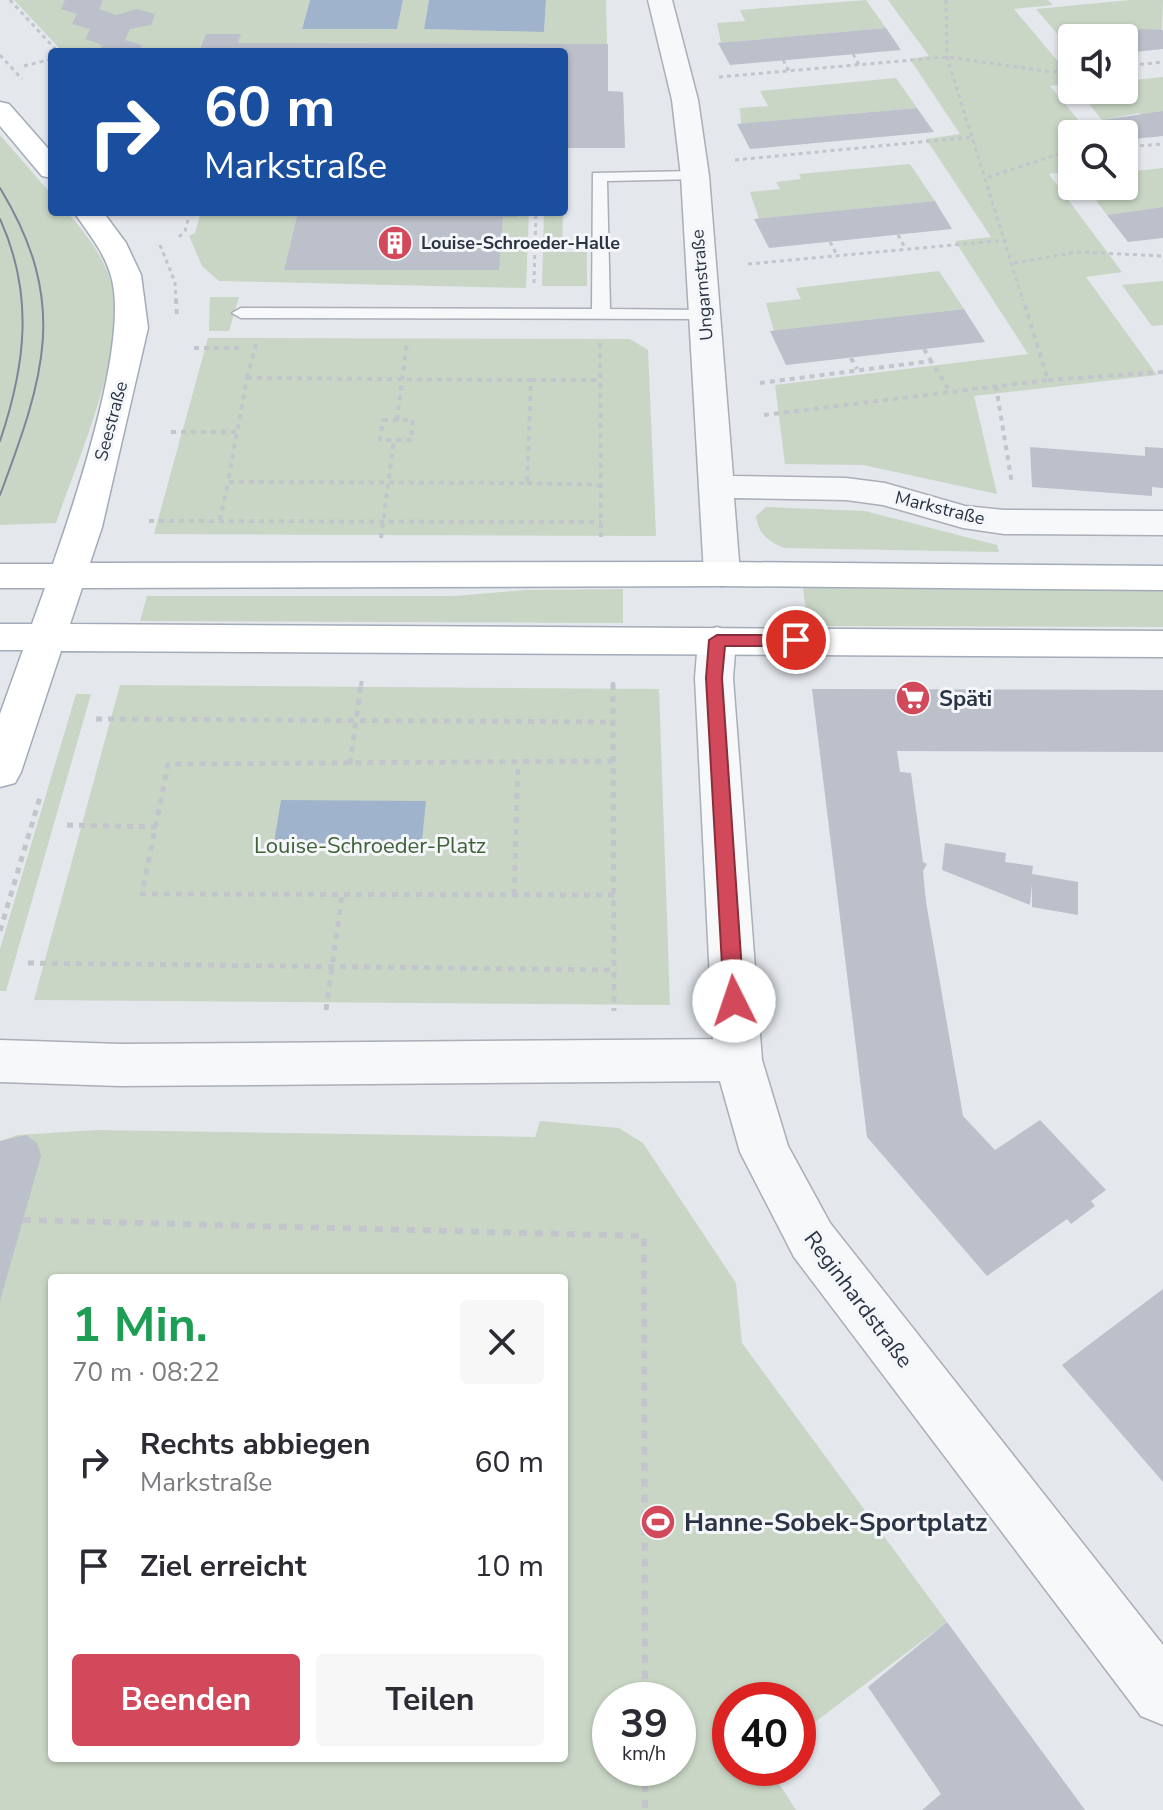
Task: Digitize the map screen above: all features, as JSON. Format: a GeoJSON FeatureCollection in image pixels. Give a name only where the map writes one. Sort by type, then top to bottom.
{"type":"FeatureCollection","features":[{"type":"Feature","properties":{"kind":"main road"},"geometry":{"type":"LineString","coordinates":[[0,110],[48,165]]}},
{"type":"Feature","properties":{"kind":"main road","name":"Seestraße"},"geometry":{"type":"LineString","coordinates":[[0,772],[84,527],[133,324],[133,302],[124,264],[108,235],[91,216]]}},
{"type":"Feature","properties":{"kind":"main road"},"geometry":{"type":"LineString","coordinates":[[717,640],[722,574]]}},
{"type":"Feature","properties":{"kind":"main road"},"geometry":{"type":"LineString","coordinates":[[0,576],[722,574],[1163,578]]}},
{"type":"Feature","properties":{"kind":"main road"},"geometry":{"type":"LineString","coordinates":[[0,637],[1163,644]]}},
{"type":"Feature","properties":{"kind":"street","name":"Ungarnstraße"},"geometry":{"type":"LineString","coordinates":[[660,0],[685,100],[695,176],[722,574]]}},
{"type":"Feature","properties":{"kind":"street","name":"Markstraße"},"geometry":{"type":"LineString","coordinates":[[718,487],[846,489],[885,494],[963,517],[1018,522],[1163,523]]}},
{"type":"Feature","properties":{"kind":"street","name":"Reginhardstraße"},"geometry":{"type":"LineString","coordinates":[[717,640],[714,678],[738,1060],[765,1152],[812,1240],[1163,1694]]}},
{"type":"Feature","properties":{"kind":"street"},"geometry":{"type":"LineString","coordinates":[[0,1061],[135,1065],[738,1060]]}},
{"type":"Feature","properties":{"kind":"lane"},"geometry":{"type":"LineString","coordinates":[[601,314],[599,176],[695,176]]}},
{"type":"Feature","properties":{"kind":"lane"},"geometry":{"type":"LineString","coordinates":[[241,313],[706,315]]}},
{"type":"Feature","properties":{"kind":"path"},"geometry":{"type":"LineString","coordinates":[[10,0],[54,48]]}},
{"type":"Feature","properties":{"kind":"path"},"geometry":{"type":"LineString","coordinates":[[946,0],[947,57],[988,177],[1048,380]]}},
{"type":"Feature","properties":{"kind":"path"},"geometry":{"type":"LineString","coordinates":[[853,54],[859,65]]}},
{"type":"Feature","properties":{"kind":"path"},"geometry":{"type":"LineString","coordinates":[[718,78],[947,57],[1058,71]]}},
{"type":"Feature","properties":{"kind":"path"},"geometry":{"type":"LineString","coordinates":[[24,66],[48,60]]}},
{"type":"Feature","properties":{"kind":"path"},"geometry":{"type":"LineString","coordinates":[[783,60],[789,71]]}},
{"type":"Feature","properties":{"kind":"path"},"geometry":{"type":"LineString","coordinates":[[1138,65],[1163,62]]}},
{"type":"Feature","properties":{"kind":"path"},"geometry":{"type":"LineString","coordinates":[[883,137],[889,145]]}},
{"type":"Feature","properties":{"kind":"path"},"geometry":{"type":"LineString","coordinates":[[735,160],[972,137]]}},
{"type":"Feature","properties":{"kind":"path"},"geometry":{"type":"LineString","coordinates":[[809,144],[814,152]]}},
{"type":"Feature","properties":{"kind":"path"},"geometry":{"type":"LineString","coordinates":[[1138,146],[1163,144]]}},
{"type":"Feature","properties":{"kind":"path"},"geometry":{"type":"LineString","coordinates":[[988,177],[1058,154]]}},
{"type":"Feature","properties":{"kind":"path"},"geometry":{"type":"LineString","coordinates":[[179,237],[185,231],[189,216]]}},
{"type":"Feature","properties":{"kind":"path"},"geometry":{"type":"LineString","coordinates":[[534,280],[536,216]]}},
{"type":"Feature","properties":{"kind":"path"},"geometry":{"type":"LineString","coordinates":[[898,235],[906,249]]}},
{"type":"Feature","properties":{"kind":"path"},"geometry":{"type":"LineString","coordinates":[[748,264],[1007,240]]}},
{"type":"Feature","properties":{"kind":"path"},"geometry":{"type":"LineString","coordinates":[[830,242],[837,255]]}},
{"type":"Feature","properties":{"kind":"path"},"geometry":{"type":"LineString","coordinates":[[1014,263],[1077,252],[1163,256]]}},
{"type":"Feature","properties":{"kind":"path"},"geometry":{"type":"LineString","coordinates":[[397,420],[410,314]]}},
{"type":"Feature","properties":{"kind":"path"},"geometry":{"type":"LineString","coordinates":[[601,314],[601,541]]}},
{"type":"Feature","properties":{"kind":"path"},"geometry":{"type":"LineString","coordinates":[[220,521],[247,378],[259,334]]}},
{"type":"Feature","properties":{"kind":"path"},"geometry":{"type":"LineString","coordinates":[[924,349],[950,392]]}},
{"type":"Feature","properties":{"kind":"path"},"geometry":{"type":"LineString","coordinates":[[851,358],[857,369]]}},
{"type":"Feature","properties":{"kind":"path"},"geometry":{"type":"LineString","coordinates":[[760,383],[931,361]]}},
{"type":"Feature","properties":{"kind":"path"},"geometry":{"type":"LineString","coordinates":[[764,415],[1048,380],[1163,372]]}},
{"type":"Feature","properties":{"kind":"path"},"geometry":{"type":"LineString","coordinates":[[247,378],[600,380]]}},
{"type":"Feature","properties":{"kind":"path"},"geometry":{"type":"LineString","coordinates":[[527,483],[531,379]]}},
{"type":"Feature","properties":{"kind":"path"},"geometry":{"type":"LineString","coordinates":[[996,386],[1018,522]]}},
{"type":"Feature","properties":{"kind":"path"},"geometry":{"type":"LineString","coordinates":[[383,420],[413,420],[411,440],[394,440],[380,440],[383,420]]}},
{"type":"Feature","properties":{"kind":"path"},"geometry":{"type":"LineString","coordinates":[[171,432],[236,432]]}},
{"type":"Feature","properties":{"kind":"path"},"geometry":{"type":"LineString","coordinates":[[381,540],[394,440]]}},
{"type":"Feature","properties":{"kind":"path"},"geometry":{"type":"LineString","coordinates":[[228,482],[601,485]]}},
{"type":"Feature","properties":{"kind":"path"},"geometry":{"type":"LineString","coordinates":[[149,521],[601,522]]}},
{"type":"Feature","properties":{"kind":"path"},"geometry":{"type":"LineString","coordinates":[[350,764],[362,674]]}},
{"type":"Feature","properties":{"kind":"path"},"geometry":{"type":"LineString","coordinates":[[614,677],[614,1011]]}},
{"type":"Feature","properties":{"kind":"path"},"geometry":{"type":"LineString","coordinates":[[96,719],[615,722]]}},
{"type":"Feature","properties":{"kind":"path"},"geometry":{"type":"LineString","coordinates":[[614,895],[142,894],[168,764],[615,761]]}},
{"type":"Feature","properties":{"kind":"path"},"geometry":{"type":"LineString","coordinates":[[514,895],[518,763]]}},
{"type":"Feature","properties":{"kind":"path"},"geometry":{"type":"LineString","coordinates":[[0,931],[44,783]]}},
{"type":"Feature","properties":{"kind":"path"},"geometry":{"type":"LineString","coordinates":[[67,825],[156,827]]}},
{"type":"Feature","properties":{"kind":"path"},"geometry":{"type":"LineString","coordinates":[[326,1010],[342,895]]}},
{"type":"Feature","properties":{"kind":"path"},"geometry":{"type":"LineString","coordinates":[[28,963],[614,970]]}},
{"type":"Feature","properties":{"kind":"path"},"geometry":{"type":"LineString","coordinates":[[23,1220],[644,1236],[645,1682]]}},
{"type":"Feature","properties":{"kind":"path"},"geometry":{"type":"LineString","coordinates":[[645,1786],[645,1810]]}},
{"type":"Feature","properties":{"kind":"green space"},"geometry":{"type":"Polygon","coordinates":[[[14,0],[310,0],[302,28],[397,29],[403,0],[429,0],[424,29],[544,31],[546,0],[606,0],[608,91],[623,92],[625,148],[568,148],[568,48],[59,48],[14,0]]]}},
{"type":"Feature","properties":{"kind":"green space"},"geometry":{"type":"Polygon","coordinates":[[[866,0],[886,28],[721,43],[717,23],[745,21],[740,10],[866,0]]]}},
{"type":"Feature","properties":{"kind":"green space"},"geometry":{"type":"Polygon","coordinates":[[[888,0],[1048,0],[1053,5],[1014,9],[1058,61],[1058,85],[1050,86],[1058,96],[1058,104],[1065,104],[1078,120],[1058,120],[1058,173],[1049,174],[1058,186],[1058,200],[1068,200],[1122,272],[1086,277],[1157,375],[974,396],[997,494],[863,465],[785,464],[775,385],[1028,354],[955,241],[991,237],[926,139],[960,134],[910,59],[929,56],[888,0]]]}},
{"type":"Feature","properties":{"kind":"green space"},"geometry":{"type":"Polygon","coordinates":[[[1163,0],[1162,30],[1138,31],[1138,24],[1058,24],[1058,34],[1036,9],[1163,0]]]}},
{"type":"Feature","properties":{"kind":"green space"},"geometry":{"type":"Polygon","coordinates":[[[1163,77],[1163,111],[1102,120],[1089,104],[1138,104],[1138,80],[1163,77]]]}},
{"type":"Feature","properties":{"kind":"green space"},"geometry":{"type":"Polygon","coordinates":[[[896,78],[917,108],[741,124],[740,108],[768,106],[760,91],[896,78]]]}},
{"type":"Feature","properties":{"kind":"green space"},"geometry":{"type":"Polygon","coordinates":[[[0,135],[48,190],[48,216],[70,216],[89,239],[110,280],[115,317],[112,346],[97,408],[56,523],[0,525],[0,135]]]}},
{"type":"Feature","properties":{"kind":"green space"},"geometry":{"type":"Polygon","coordinates":[[[910,164],[935,201],[759,219],[750,192],[780,189],[776,182],[801,179],[799,174],[910,164]]]}},
{"type":"Feature","properties":{"kind":"green space"},"geometry":{"type":"Polygon","coordinates":[[[1163,168],[1163,207],[1107,215],[1096,200],[1138,200],[1138,171],[1163,168]]]}},
{"type":"Feature","properties":{"kind":"green space"},"geometry":{"type":"Polygon","coordinates":[[[200,216],[297,216],[284,270],[498,270],[503,217],[529,216],[526,288],[219,281],[202,266],[189,236],[195,233],[200,216]]]}},
{"type":"Feature","properties":{"kind":"green space"},"geometry":{"type":"Polygon","coordinates":[[[544,216],[563,216],[562,252],[587,252],[587,286],[542,286],[544,216]]]}},
{"type":"Feature","properties":{"kind":"green space"},"geometry":{"type":"Polygon","coordinates":[[[939,271],[964,309],[774,331],[766,303],[801,299],[796,288],[939,271]]]}},
{"type":"Feature","properties":{"kind":"green space"},"geometry":{"type":"Polygon","coordinates":[[[1163,281],[1163,325],[1152,326],[1122,285],[1163,281]]]}},
{"type":"Feature","properties":{"kind":"green space"},"geometry":{"type":"Polygon","coordinates":[[[210,297],[239,297],[229,331],[209,331],[210,297]]]}},
{"type":"Feature","properties":{"kind":"green space"},"geometry":{"type":"Polygon","coordinates":[[[208,338],[630,339],[648,350],[656,536],[154,534],[208,338]]]}},
{"type":"Feature","properties":{"kind":"green space"},"geometry":{"type":"Polygon","coordinates":[[[766,507],[865,511],[997,545],[999,552],[784,548],[769,540],[759,528],[756,516],[766,507]]]}},
{"type":"Feature","properties":{"kind":"green space"},"geometry":{"type":"Polygon","coordinates":[[[803,588],[1163,590],[1163,627],[808,626],[803,588]]]}},
{"type":"Feature","properties":{"kind":"green space"},"geometry":{"type":"Polygon","coordinates":[[[623,589],[623,623],[140,621],[147,596],[455,596],[525,590],[623,589]]]}},
{"type":"Feature","properties":{"kind":"green space","name":"Louise-Schroeder-Platz"},"geometry":{"type":"Polygon","coordinates":[[[120,685],[659,689],[670,1005],[34,1000],[120,685]]]}},
{"type":"Feature","properties":{"kind":"green space"},"geometry":{"type":"Polygon","coordinates":[[[76,694],[91,694],[6,991],[0,991],[0,949],[76,694]]]}},
{"type":"Feature","properties":{"kind":"green space","name":"Hanne-Sobek-Sportplatz"},"geometry":{"type":"Polygon","coordinates":[[[540,1121],[619,1128],[643,1143],[736,1283],[742,1343],[947,1622],[816,1721],[816,1682],[712,1682],[712,1786],[781,1786],[796,1810],[0,1810],[0,1141],[18,1135],[97,1130],[535,1137],[540,1121]]]}},
{"type":"Feature","properties":{"kind":"water"},"geometry":{"type":"Polygon","coordinates":[[[310,0],[403,0],[397,29],[302,29],[310,0]]]}},
{"type":"Feature","properties":{"kind":"water"},"geometry":{"type":"Polygon","coordinates":[[[429,0],[546,0],[544,32],[424,29],[429,0]]]}},
{"type":"Feature","properties":{"kind":"water"},"geometry":{"type":"Polygon","coordinates":[[[281,800],[426,801],[421,850],[273,849],[281,800]]]}},
{"type":"Feature","properties":{"kind":"building"},"geometry":{"type":"Polygon","coordinates":[[[65,0],[103,0],[99,9],[116,15],[137,9],[155,14],[151,25],[130,29],[125,40],[142,45],[141,48],[101,48],[102,45],[85,39],[90,29],[72,24],[77,14],[61,9],[65,0]]]}},
{"type":"Feature","properties":{"kind":"building"},"geometry":{"type":"Polygon","coordinates":[[[886,28],[901,50],[730,65],[718,43],[886,28]]]}},
{"type":"Feature","properties":{"kind":"building"},"geometry":{"type":"Polygon","coordinates":[[[1138,29],[1163,30],[1163,49],[1138,52],[1138,29]]]}},
{"type":"Feature","properties":{"kind":"building"},"geometry":{"type":"Polygon","coordinates":[[[206,34],[241,34],[238,43],[608,44],[608,91],[623,92],[625,148],[568,148],[568,48],[201,48],[206,34]]]}},
{"type":"Feature","properties":{"kind":"building"},"geometry":{"type":"Polygon","coordinates":[[[917,108],[934,132],[750,149],[737,124],[917,108]]]}},
{"type":"Feature","properties":{"kind":"building"},"geometry":{"type":"Polygon","coordinates":[[[1163,111],[1163,136],[1138,139],[1138,120],[1102,120],[1163,111]]]}},
{"type":"Feature","properties":{"kind":"building"},"geometry":{"type":"Polygon","coordinates":[[[935,201],[952,229],[769,248],[754,219],[935,201]]]}},
{"type":"Feature","properties":{"kind":"building"},"geometry":{"type":"Polygon","coordinates":[[[1163,207],[1163,238],[1128,242],[1107,215],[1163,207]]]}},
{"type":"Feature","properties":{"kind":"building","name":"Louise-Schroeder-Halle"},"geometry":{"type":"Polygon","coordinates":[[[297,216],[518,216],[503,217],[499,270],[284,270],[297,216]]]}},
{"type":"Feature","properties":{"kind":"building"},"geometry":{"type":"Polygon","coordinates":[[[964,309],[985,342],[786,365],[770,331],[964,309]]]}},
{"type":"Feature","properties":{"kind":"building"},"geometry":{"type":"Polygon","coordinates":[[[1030,447],[1145,456],[1145,447],[1163,448],[1163,488],[1152,487],[1152,496],[1032,487],[1030,447]]]}},
{"type":"Feature","properties":{"kind":"building"},"geometry":{"type":"Polygon","coordinates":[[[812,689],[1163,690],[1163,752],[897,751],[900,772],[911,773],[923,862],[927,864],[923,871],[926,902],[963,1116],[995,1150],[1040,1120],[1106,1190],[1091,1201],[1095,1206],[1071,1224],[1067,1219],[987,1276],[867,1137],[812,689]]]}},
{"type":"Feature","properties":{"kind":"building"},"geometry":{"type":"Polygon","coordinates":[[[945,843],[1006,853],[1005,862],[1033,866],[1032,874],[1078,882],[1078,915],[1032,907],[1032,884],[1030,905],[942,870],[945,843]]]}},
{"type":"Feature","properties":{"kind":"building"},"geometry":{"type":"Polygon","coordinates":[[[26,1135],[37,1143],[41,1156],[0,1301],[0,1141],[26,1135]]]}},
{"type":"Feature","properties":{"kind":"building"},"geometry":{"type":"Polygon","coordinates":[[[1163,1289],[1163,1482],[1062,1365],[1163,1289]]]}},
{"type":"Feature","properties":{"kind":"building"},"geometry":{"type":"Polygon","coordinates":[[[947,1622],[1085,1810],[922,1810],[941,1794],[868,1687],[947,1622]]]}},
{"type":"Feature","properties":{"kind":"tram line"},"geometry":{"type":"LineString","coordinates":[[0,188],[22,229],[36,268],[43,340],[28,413],[0,495]]}},
{"type":"Feature","properties":{"kind":"tram line"},"geometry":{"type":"LineString","coordinates":[[0,219],[11,247],[22,302],[16,384],[0,441]]}},
{"type":"Feature","properties":{"kind":"place","name":"Louise-Schroeder-Halle"},"geometry":{"type":"Point","coordinates":[395,243]}},
{"type":"Feature","properties":{"kind":"place","name":"Späti"},"geometry":{"type":"Point","coordinates":[913,698]}},
{"type":"Feature","properties":{"kind":"place","name":"Hanne-Sobek-Sportplatz"},"geometry":{"type":"Point","coordinates":[658,1522]}},
{"type":"Feature","properties":{"kind":"route"},"geometry":{"type":"LineString","coordinates":[[734,1001],[714,678],[717,640],[796,640]]}}]}
